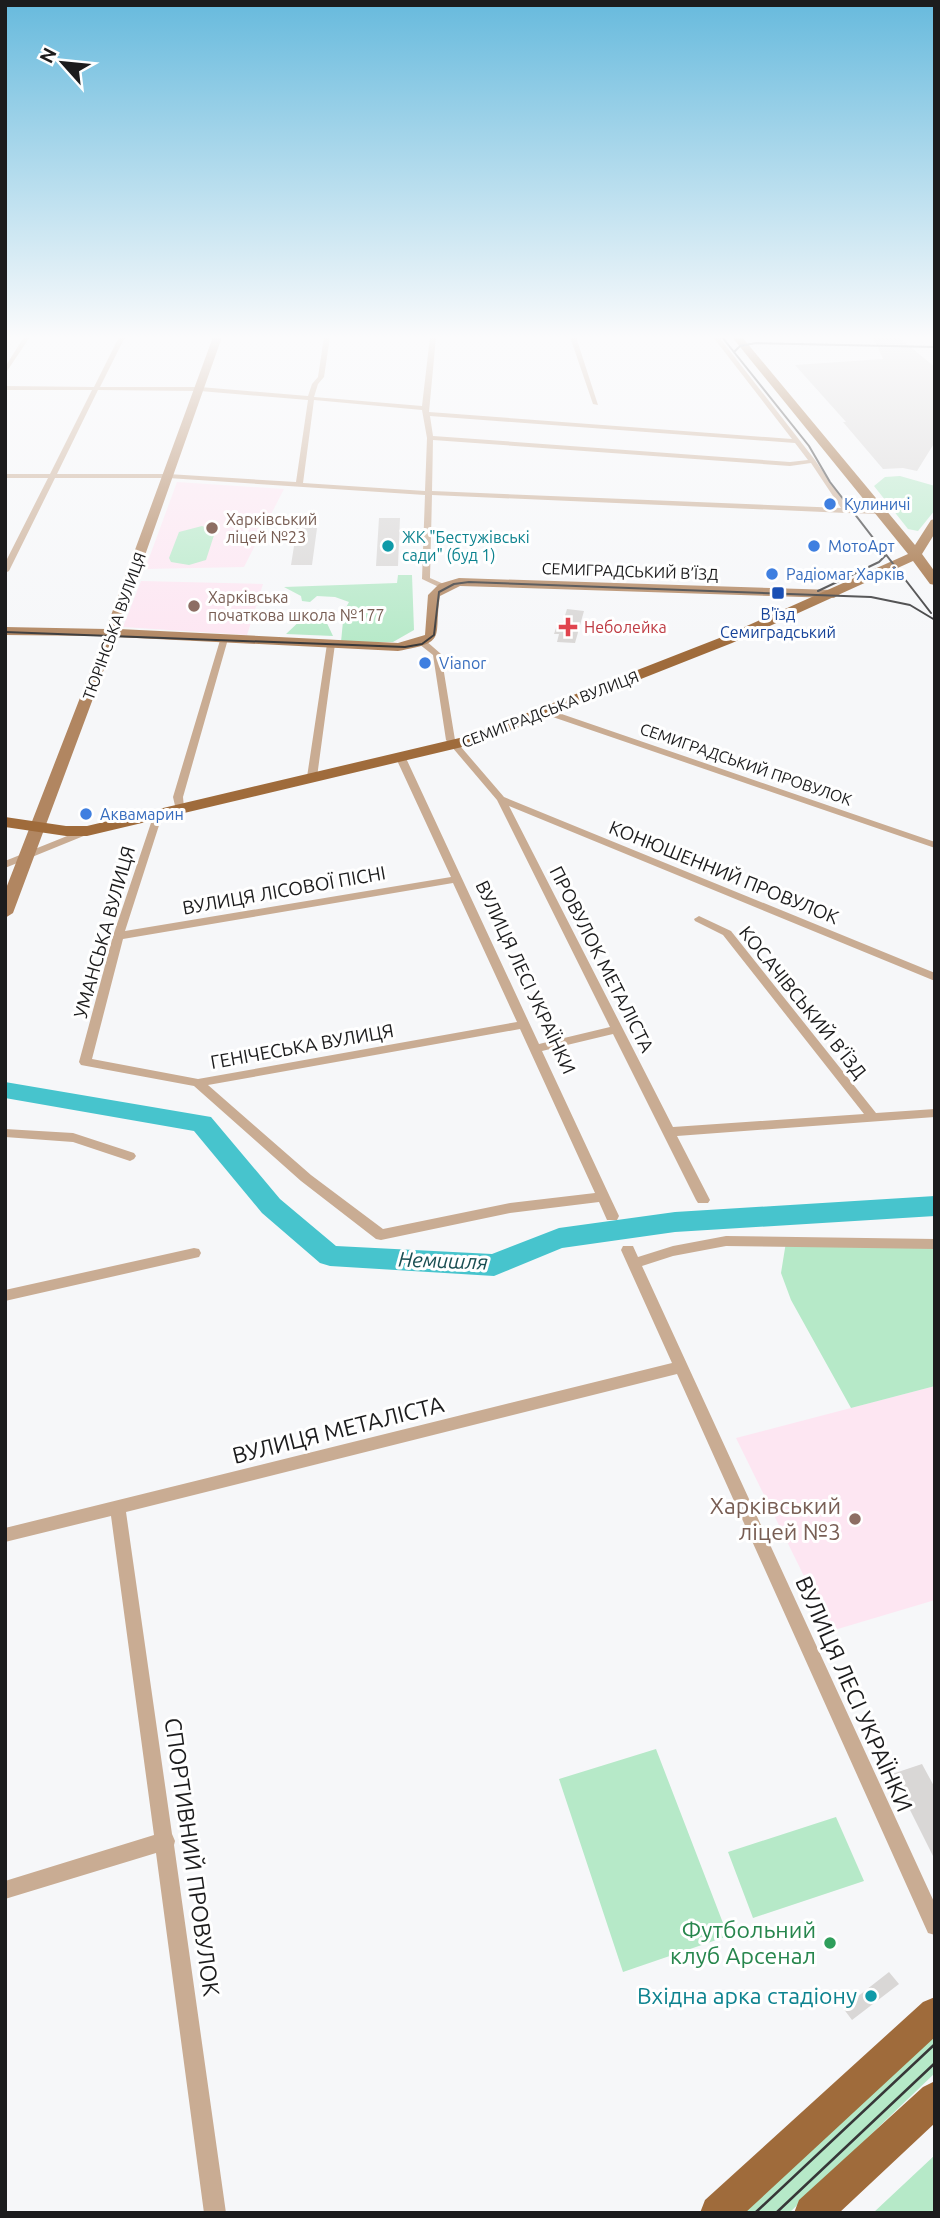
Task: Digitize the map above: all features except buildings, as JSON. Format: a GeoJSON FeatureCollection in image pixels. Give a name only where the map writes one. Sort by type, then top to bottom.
{"type":"FeatureCollection","features":[{"type":"Feature","properties":{"kind":"main road","name":"ТЮРІНСЬКА ВУЛИЦЯ"},"geometry":{"type":"LineString","coordinates":[[5,913],[30,853],[181,441]]}},
{"type":"Feature","properties":{"kind":"main road"},"geometry":{"type":"LineString","coordinates":[[822,441],[896,530],[935,583]]}},
{"type":"Feature","properties":{"kind":"main road"},"geometry":{"type":"LineString","coordinates":[[896,530],[916,535],[932,527]]}},
{"type":"Feature","properties":{"kind":"main road"},"geometry":{"type":"LineString","coordinates":[[914,556],[932,527]]}},
{"type":"Feature","properties":{"kind":"main road","name":"СЕМИГРАДСЬКА ВУЛИЦЯ"},"geometry":{"type":"LineString","coordinates":[[5,821],[66,832],[87,831],[454,744],[547,712],[834,594],[914,556]]}},
{"type":"Feature","properties":{"kind":"main road"},"geometry":{"type":"LineString","coordinates":[[864,580],[910,577],[935,583]]}},
{"type":"Feature","properties":{"kind":"main road","name":"СЕМИГРАДСЬКИЙ В’ЇЗД"},"geometry":{"type":"LineString","coordinates":[[443,587],[468,581],[834,594]]}},
{"type":"Feature","properties":{"kind":"main road"},"geometry":{"type":"LineString","coordinates":[[5,632],[111,633],[398,647],[422,642],[434,631],[432,599],[443,587]]}},
{"type":"Feature","properties":{"kind":"main road"},"geometry":{"type":"LineString","coordinates":[[718,2213],[935,2014]]}},
{"type":"Feature","properties":{"kind":"main road"},"geometry":{"type":"LineString","coordinates":[[812,2213],[935,2099]]}},
{"type":"Feature","properties":{"kind":"street"},"geometry":{"type":"LineString","coordinates":[[5,571],[70,441]]}},
{"type":"Feature","properties":{"kind":"street"},"geometry":{"type":"LineString","coordinates":[[299,485],[305,441]]}},
{"type":"Feature","properties":{"kind":"street"},"geometry":{"type":"LineString","coordinates":[[429,441],[426,579],[443,587]]}},
{"type":"Feature","properties":{"kind":"street"},"geometry":{"type":"LineString","coordinates":[[464,441],[790,464],[813,461]]}},
{"type":"Feature","properties":{"kind":"street"},"geometry":{"type":"LineString","coordinates":[[789,441],[795,441],[813,461],[846,511]]}},
{"type":"Feature","properties":{"kind":"street"},"geometry":{"type":"LineString","coordinates":[[5,476],[168,476],[429,493],[881,512]]}},
{"type":"Feature","properties":{"kind":"street"},"geometry":{"type":"LineString","coordinates":[[179,808],[178,797],[224,639]]}},
{"type":"Feature","properties":{"kind":"street"},"geometry":{"type":"LineString","coordinates":[[422,642],[437,654],[450,737],[454,744]]}},
{"type":"Feature","properties":{"kind":"street"},"geometry":{"type":"LineString","coordinates":[[312,777],[331,644]]}},
{"type":"Feature","properties":{"kind":"street","name":"СЕМИГРАДСЬКИЙ ПРОВУЛОК"},"geometry":{"type":"LineString","coordinates":[[547,712],[935,845]]}},
{"type":"Feature","properties":{"kind":"street","name":"ПРОВУЛОК МЕТАЛІСТА"},"geometry":{"type":"LineString","coordinates":[[454,744],[501,799],[703,1200]]}},
{"type":"Feature","properties":{"kind":"street","name":"ВУЛИЦЯ ЛЕСІ УКРАЇНКИ"},"geometry":{"type":"LineString","coordinates":[[400,756],[612,1216]]}},
{"type":"Feature","properties":{"kind":"street","name":"КОНЮШЕННИЙ ПРОВУЛОК"},"geometry":{"type":"LineString","coordinates":[[501,799],[935,977]]}},
{"type":"Feature","properties":{"kind":"street","name":"УМАНСЬКА ВУЛИЦЯ"},"geometry":{"type":"LineString","coordinates":[[85,1062],[118,936],[159,813]]}},
{"type":"Feature","properties":{"kind":"street","name":"СЕМИГРАДСЬКА ВУЛИЦЯ"},"geometry":{"type":"LineString","coordinates":[[5,865],[87,831]]}},
{"type":"Feature","properties":{"kind":"street","name":"ВУЛИЦЯ ЛІСОВОЇ ПІСНІ"},"geometry":{"type":"LineString","coordinates":[[118,936],[457,878]]}},
{"type":"Feature","properties":{"kind":"street","name":"КОСАЧІВСЬКИЙ В’ЇЗД"},"geometry":{"type":"LineString","coordinates":[[699,919],[727,933],[873,1117]]}},
{"type":"Feature","properties":{"kind":"street","name":"ГЕНІЧЕСЬКА ВУЛИЦЯ"},"geometry":{"type":"LineString","coordinates":[[85,1062],[198,1083],[525,1024]]}},
{"type":"Feature","properties":{"kind":"street"},"geometry":{"type":"LineString","coordinates":[[536,1049],[617,1028]]}},
{"type":"Feature","properties":{"kind":"street"},"geometry":{"type":"LineString","coordinates":[[198,1083],[306,1178],[381,1235],[510,1208],[604,1197]]}},
{"type":"Feature","properties":{"kind":"street"},"geometry":{"type":"LineString","coordinates":[[670,1132],[935,1113]]}},
{"type":"Feature","properties":{"kind":"street"},"geometry":{"type":"LineString","coordinates":[[5,1133],[73,1138],[130,1156]]}},
{"type":"Feature","properties":{"kind":"street","name":"ВУЛИЦЯ ЛЕСІ УКРАЇНКИ"},"geometry":{"type":"LineString","coordinates":[[935,1244],[726,1241],[631,1257],[935,1926]]}},
{"type":"Feature","properties":{"kind":"street"},"geometry":{"type":"LineString","coordinates":[[5,1296],[194,1254]]}},
{"type":"Feature","properties":{"kind":"street","name":"ВУЛИЦЯ МЕТАЛІСТА"},"geometry":{"type":"LineString","coordinates":[[5,1535],[681,1367]]}},
{"type":"Feature","properties":{"kind":"street","name":"СПОРТИВНИЙ ПРОВУЛОК"},"geometry":{"type":"LineString","coordinates":[[118,1508],[166,1841],[215,2213]]}},
{"type":"Feature","properties":{"kind":"street"},"geometry":{"type":"LineString","coordinates":[[5,1890],[166,1841]]}},
{"type":"Feature","properties":{"kind":"shaded area","name":"Харківський ліцей №23"},"geometry":{"type":"Polygon","coordinates":[[[177,482],[284,489],[244,567],[145,569],[177,482]]]}},
{"type":"Feature","properties":{"kind":"shaded area","name":"Харківська початкова школа №177"},"geometry":{"type":"Polygon","coordinates":[[[141,581],[263,584],[247,635],[123,627],[141,581]]]}},
{"type":"Feature","properties":{"kind":"shaded area","name":"Харківський ліцей №3"},"geometry":{"type":"Polygon","coordinates":[[[935,1386],[935,1600],[831,1631],[736,1438],[935,1386]]]}},
{"type":"Feature","properties":{"kind":"green space"},"geometry":{"type":"Polygon","coordinates":[[[900,476],[935,486],[935,510],[918,531],[908,529],[874,486],[885,477],[900,476]]]}},
{"type":"Feature","properties":{"kind":"green space"},"geometry":{"type":"Polygon","coordinates":[[[202,526],[215,532],[206,560],[189,565],[171,562],[169,558],[179,532],[202,526]]]}},
{"type":"Feature","properties":{"kind":"green space"},"geometry":{"type":"Polygon","coordinates":[[[398,575],[412,575],[414,630],[393,642],[341,642],[344,611],[349,602],[335,597],[317,596],[310,602],[302,601],[301,596],[284,587],[397,583],[398,575]]]}},
{"type":"Feature","properties":{"kind":"green space"},"geometry":{"type":"Polygon","coordinates":[[[304,617],[324,617],[333,636],[286,634],[304,617]]]}},
{"type":"Feature","properties":{"kind":"green space"},"geometry":{"type":"Polygon","coordinates":[[[786,1242],[935,1244],[935,1386],[851,1408],[791,1300],[781,1273],[786,1242]]]}},
{"type":"Feature","properties":{"kind":"green space"},"geometry":{"type":"Polygon","coordinates":[[[656,1749],[728,1936],[623,1972],[559,1779],[656,1749]]]}},
{"type":"Feature","properties":{"kind":"green space"},"geometry":{"type":"Polygon","coordinates":[[[836,1817],[864,1881],[753,1918],[728,1852],[836,1817]]]}},
{"type":"Feature","properties":{"kind":"green space"},"geometry":{"type":"Polygon","coordinates":[[[935,2032],[935,2073],[789,2213],[737,2213],[935,2032]]]}},
{"type":"Feature","properties":{"kind":"green space"},"geometry":{"type":"Polygon","coordinates":[[[935,2155],[935,2213],[873,2213],[935,2155]]]}},
{"type":"Feature","properties":{"kind":"waterway","name":"Немишля"},"geometry":{"type":"LineString","coordinates":[[5,1090],[202,1123],[271,1206],[330,1256],[494,1265],[559,1238],[675,1222],[935,1206]]}},
{"type":"Feature","properties":{"kind":"tram line"},"geometry":{"type":"LineString","coordinates":[[805,441],[830,482],[886,555]]}},
{"type":"Feature","properties":{"kind":"tram line"},"geometry":{"type":"LineString","coordinates":[[886,546],[886,555]]}},
{"type":"Feature","properties":{"kind":"tram line"},"geometry":{"type":"LineString","coordinates":[[818,591],[879,562],[886,555]]}},
{"type":"Feature","properties":{"kind":"tram line"},"geometry":{"type":"LineString","coordinates":[[886,555],[931,613]]}},
{"type":"Feature","properties":{"kind":"tram line"},"geometry":{"type":"LineString","coordinates":[[5,632],[405,647],[422,644],[434,635],[439,592],[454,584],[469,582],[871,597],[910,605],[935,620]]}},
{"type":"Feature","properties":{"kind":"tram line"},"geometry":{"type":"LineString","coordinates":[[755,2213],[935,2044]]}},
{"type":"Feature","properties":{"kind":"tram line"},"geometry":{"type":"LineString","coordinates":[[776,2213],[935,2063]]}},
{"type":"Feature","properties":{"kind":"place","name":"Кулиничі"},"geometry":{"type":"Point","coordinates":[830,504]}},
{"type":"Feature","properties":{"kind":"place","name":"Харківський ліцей №23"},"geometry":{"type":"Point","coordinates":[212,528]}},
{"type":"Feature","properties":{"kind":"place","name":"ЖК \"Бестужівські сади\" (буд 1)"},"geometry":{"type":"Point","coordinates":[388,546]}},
{"type":"Feature","properties":{"kind":"place","name":"МотоАрт"},"geometry":{"type":"Point","coordinates":[814,546]}},
{"type":"Feature","properties":{"kind":"place","name":"Радіомаг Харків"},"geometry":{"type":"Point","coordinates":[772,574]}},
{"type":"Feature","properties":{"kind":"place","name":"В'їзд Семиградський"},"geometry":{"type":"Point","coordinates":[778,593]}},
{"type":"Feature","properties":{"kind":"place","name":"Харківська початкова школа №177"},"geometry":{"type":"Point","coordinates":[194,606]}},
{"type":"Feature","properties":{"kind":"place","name":"Неболейка"},"geometry":{"type":"Point","coordinates":[568,627]}},
{"type":"Feature","properties":{"kind":"place","name":"Vianor"},"geometry":{"type":"Point","coordinates":[425,663]}},
{"type":"Feature","properties":{"kind":"place","name":"Аквамарин"},"geometry":{"type":"Point","coordinates":[86,814]}},
{"type":"Feature","properties":{"kind":"place","name":"Харківський ліцей №3"},"geometry":{"type":"Point","coordinates":[855,1519]}},
{"type":"Feature","properties":{"kind":"place","name":"Футбольний клуб Арсенал"},"geometry":{"type":"Point","coordinates":[830,1943]}},
{"type":"Feature","properties":{"kind":"place","name":"Вхідна арка стадіону"},"geometry":{"type":"Point","coordinates":[871,1996]}}]}
